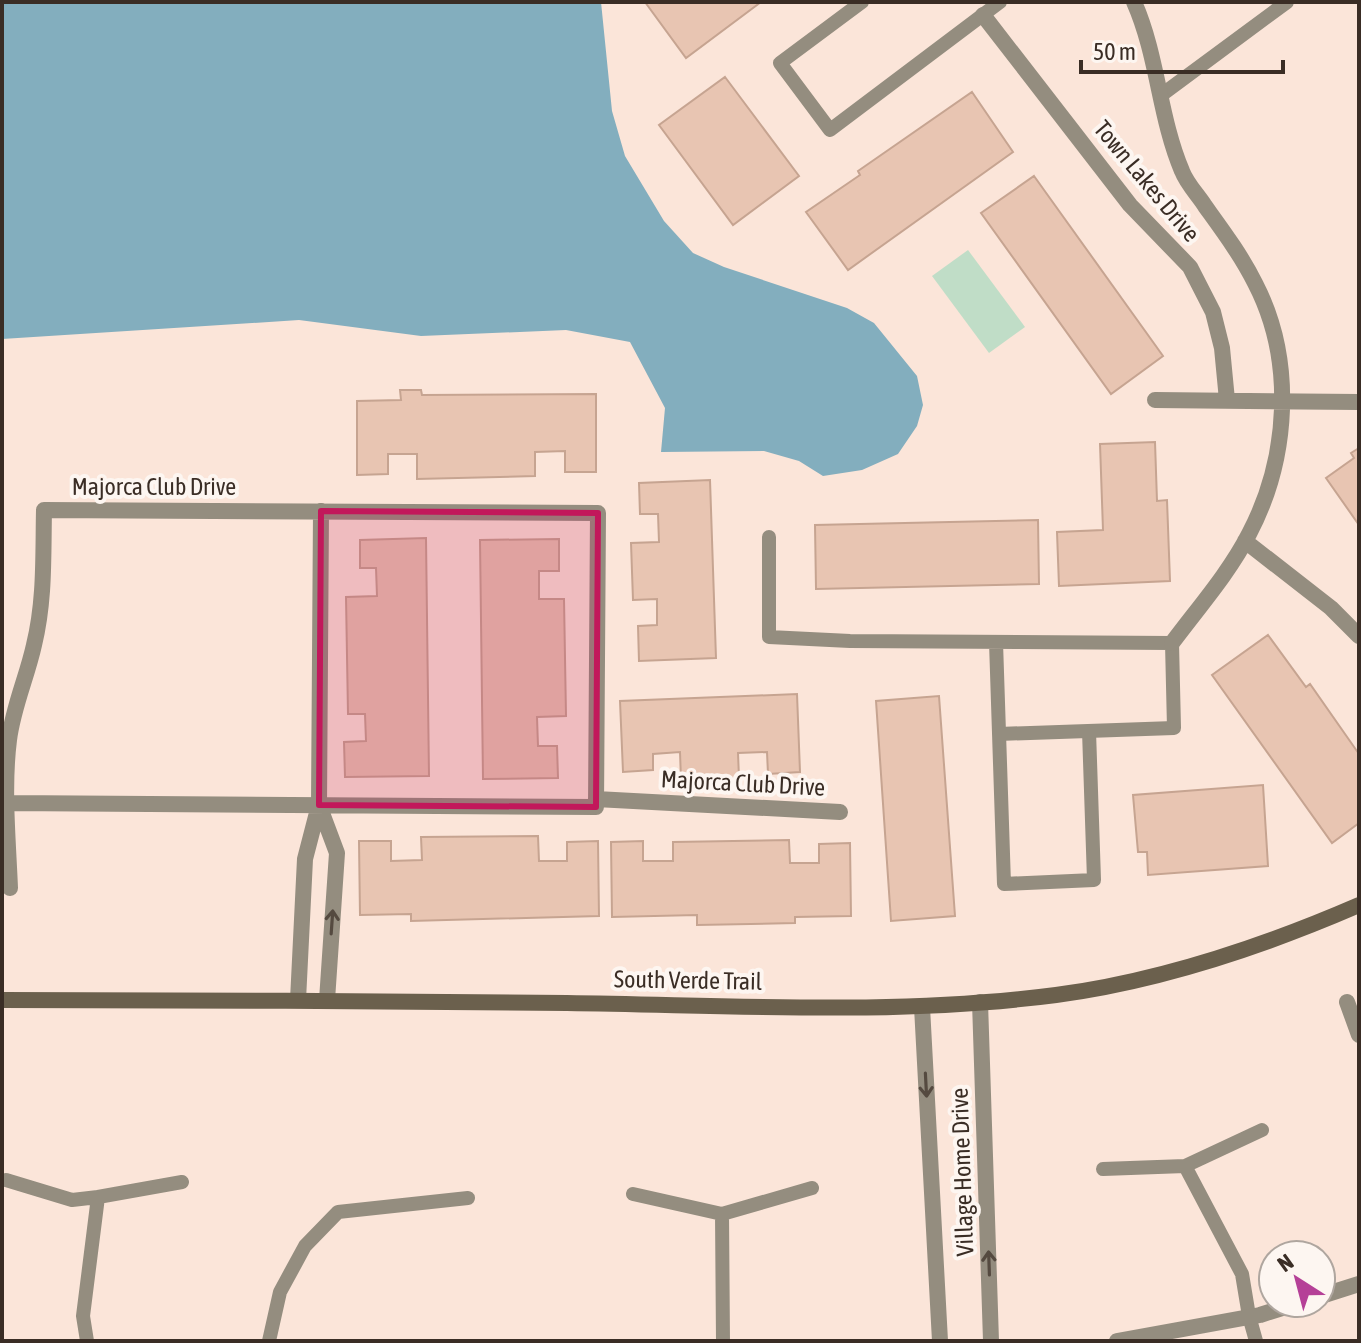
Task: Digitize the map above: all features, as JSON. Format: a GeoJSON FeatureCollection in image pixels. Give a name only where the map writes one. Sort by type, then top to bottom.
{"type":"FeatureCollection","features":[{"type":"Feature","properties":{"kind":"street","name":"Town Lakes Drive"},"geometry":{"type":"LineString","coordinates":[[1134,2],[1144,24],[1169,136],[1183,175],[1241,257],[1257,287],[1272,328],[1282,400],[1276,464],[1264,504],[1245,541],[1172,643]]}},
{"type":"Feature","properties":{"kind":"street","name":"Town Lakes Drive"},"geometry":{"type":"LineString","coordinates":[[983,15],[1130,205],[1190,267],[1213,312],[1222,348],[1227,400]]}},
{"type":"Feature","properties":{"kind":"street"},"geometry":{"type":"LineString","coordinates":[[1155,400],[1359,402]]}},
{"type":"Feature","properties":{"kind":"street","name":"Majorca Club Drive"},"geometry":{"type":"LineString","coordinates":[[7,803],[596,807],[598,513],[44,510],[42,609],[9,742],[7,803],[10,888]]}},
{"type":"Feature","properties":{"kind":"street"},"geometry":{"type":"LineString","coordinates":[[298,1000],[305,859],[319,805],[321,511]]}},
{"type":"Feature","properties":{"kind":"street"},"geometry":{"type":"LineString","coordinates":[[1245,541],[1331,608],[1359,636]]}},
{"type":"Feature","properties":{"kind":"street","name":"Majorca Club Drive"},"geometry":{"type":"LineString","coordinates":[[596,799],[840,812]]}},
{"type":"Feature","properties":{"kind":"street"},"geometry":{"type":"LineString","coordinates":[[319,805],[337,853],[327,1000]]}},
{"type":"Feature","properties":{"kind":"street","name":"South Verde Trail"},"geometry":{"type":"LineString","coordinates":[[2,1000],[327,1000],[922,1007],[1057,995],[1139,980],[1219,958],[1298,931],[1359,905]]}},
{"type":"Feature","properties":{"kind":"street","name":"Village Home Drive"},"geometry":{"type":"LineString","coordinates":[[980,1002],[991,1341]]}},
{"type":"Feature","properties":{"kind":"street"},"geometry":{"type":"LineString","coordinates":[[1347,1002],[1359,1035]]}},
{"type":"Feature","properties":{"kind":"street","name":"Village Home Drive"},"geometry":{"type":"LineString","coordinates":[[922,1007],[940,1341]]}},
{"type":"Feature","properties":{"kind":"street"},"geometry":{"type":"LineString","coordinates":[[1337,1291],[1359,1284]]}},
{"type":"Feature","properties":{"kind":"street"},"geometry":{"type":"LineString","coordinates":[[1117,1341],[1257,1314]]}},
{"type":"Feature","properties":{"kind":"lane"},"geometry":{"type":"LineString","coordinates":[[862,2],[780,63],[830,130],[1000,2]]}},
{"type":"Feature","properties":{"kind":"lane"},"geometry":{"type":"LineString","coordinates":[[1160,96],[1287,2]]}},
{"type":"Feature","properties":{"kind":"lane"},"geometry":{"type":"LineString","coordinates":[[769,537],[769,637],[850,641],[1172,643],[1174,728],[999,734]]}},
{"type":"Feature","properties":{"kind":"lane"},"geometry":{"type":"LineString","coordinates":[[996,642],[1004,884],[1094,880],[1089,731]]}},
{"type":"Feature","properties":{"kind":"lane"},"geometry":{"type":"LineString","coordinates":[[1103,1169],[1185,1166],[1262,1130]]}},
{"type":"Feature","properties":{"kind":"lane"},"geometry":{"type":"LineString","coordinates":[[1185,1166],[1242,1274],[1256,1341]]}},
{"type":"Feature","properties":{"kind":"lane"},"geometry":{"type":"LineString","coordinates":[[6,1180],[72,1200],[182,1182]]}},
{"type":"Feature","properties":{"kind":"lane"},"geometry":{"type":"LineString","coordinates":[[633,1194],[722,1214],[812,1188]]}},
{"type":"Feature","properties":{"kind":"lane"},"geometry":{"type":"LineString","coordinates":[[87,1341],[83,1316],[98,1197]]}},
{"type":"Feature","properties":{"kind":"lane"},"geometry":{"type":"LineString","coordinates":[[269,1341],[280,1292],[305,1246],[338,1212],[468,1198]]}},
{"type":"Feature","properties":{"kind":"lane"},"geometry":{"type":"LineString","coordinates":[[722,1214],[723,1341]]}},
{"type":"Feature","properties":{"kind":"highlighted area"},"geometry":{"type":"Polygon","coordinates":[[[321,511],[598,513],[596,807],[319,805],[321,511]]]}},
{"type":"Feature","properties":{"kind":"green space"},"geometry":{"type":"Polygon","coordinates":[[[968,250],[1025,327],[989,353],[932,276],[968,250]]]}},
{"type":"Feature","properties":{"kind":"water"},"geometry":{"type":"Polygon","coordinates":[[[2,2],[601,2],[612,111],[625,156],[664,221],[693,253],[724,267],[847,308],[874,323],[917,376],[923,405],[917,426],[898,454],[862,470],[823,476],[799,461],[764,451],[661,452],[665,408],[630,342],[566,330],[421,336],[299,320],[2,339],[2,2]]]}},
{"type":"Feature","properties":{"kind":"building"},"geometry":{"type":"Polygon","coordinates":[[[645,2],[761,2],[686,58],[645,2]]]}},
{"type":"Feature","properties":{"kind":"building"},"geometry":{"type":"Polygon","coordinates":[[[725,77],[799,176],[733,225],[659,125],[725,77]]]}},
{"type":"Feature","properties":{"kind":"building"},"geometry":{"type":"Polygon","coordinates":[[[972,92],[1013,152],[848,270],[806,212],[860,175],[858,171],[972,92]]]}},
{"type":"Feature","properties":{"kind":"building"},"geometry":{"type":"Polygon","coordinates":[[[1034,176],[1163,356],[1111,394],[981,213],[1034,176]]]}},
{"type":"Feature","properties":{"kind":"building"},"geometry":{"type":"Polygon","coordinates":[[[400,390],[421,390],[422,395],[596,394],[596,472],[565,472],[565,451],[535,452],[535,476],[417,479],[417,454],[388,454],[388,474],[357,475],[357,401],[401,400],[400,390]]]}},
{"type":"Feature","properties":{"kind":"building"},"geometry":{"type":"Polygon","coordinates":[[[1155,442],[1157,501],[1167,500],[1170,581],[1059,586],[1057,532],[1103,530],[1100,444],[1155,442]]]}},
{"type":"Feature","properties":{"kind":"building"},"geometry":{"type":"Polygon","coordinates":[[[1359,448],[1359,525],[1326,478],[1354,458],[1351,453],[1359,448]]]}},
{"type":"Feature","properties":{"kind":"building"},"geometry":{"type":"Polygon","coordinates":[[[710,480],[716,658],[639,661],[638,626],[657,625],[657,599],[633,600],[631,543],[659,542],[658,514],[640,514],[639,483],[710,480]]]}},
{"type":"Feature","properties":{"kind":"building"},"geometry":{"type":"Polygon","coordinates":[[[1038,520],[1039,584],[816,589],[815,525],[1038,520]]]}},
{"type":"Feature","properties":{"kind":"building"},"geometry":{"type":"Polygon","coordinates":[[[426,538],[429,776],[345,777],[344,742],[366,741],[365,714],[348,714],[346,597],[377,596],[376,568],[360,568],[360,540],[426,538]]]}},
{"type":"Feature","properties":{"kind":"building"},"geometry":{"type":"Polygon","coordinates":[[[559,539],[559,571],[539,571],[539,599],[564,599],[566,716],[537,717],[538,746],[557,746],[558,778],[483,779],[480,540],[559,539]]]}},
{"type":"Feature","properties":{"kind":"building"},"geometry":{"type":"Polygon","coordinates":[[[1268,635],[1306,687],[1310,684],[1359,754],[1359,823],[1332,843],[1212,675],[1268,635]]]}},
{"type":"Feature","properties":{"kind":"building"},"geometry":{"type":"Polygon","coordinates":[[[797,694],[800,772],[768,774],[767,752],[738,753],[739,778],[681,780],[680,752],[653,754],[653,770],[623,772],[620,701],[797,694]]]}},
{"type":"Feature","properties":{"kind":"building"},"geometry":{"type":"Polygon","coordinates":[[[939,696],[955,916],[891,921],[876,701],[939,696]]]}},
{"type":"Feature","properties":{"kind":"building"},"geometry":{"type":"Polygon","coordinates":[[[1263,785],[1268,866],[1148,875],[1147,852],[1138,852],[1133,795],[1263,785]]]}},
{"type":"Feature","properties":{"kind":"building"},"geometry":{"type":"Polygon","coordinates":[[[538,836],[539,861],[567,861],[567,842],[598,841],[599,916],[411,921],[411,914],[360,915],[359,841],[391,841],[391,861],[422,860],[421,837],[538,836]]]}},
{"type":"Feature","properties":{"kind":"building"},"geometry":{"type":"Polygon","coordinates":[[[789,840],[790,863],[819,863],[819,844],[850,843],[851,916],[795,917],[795,923],[697,925],[697,915],[612,917],[611,842],[643,841],[643,861],[673,861],[673,842],[789,840]]]}}]}
